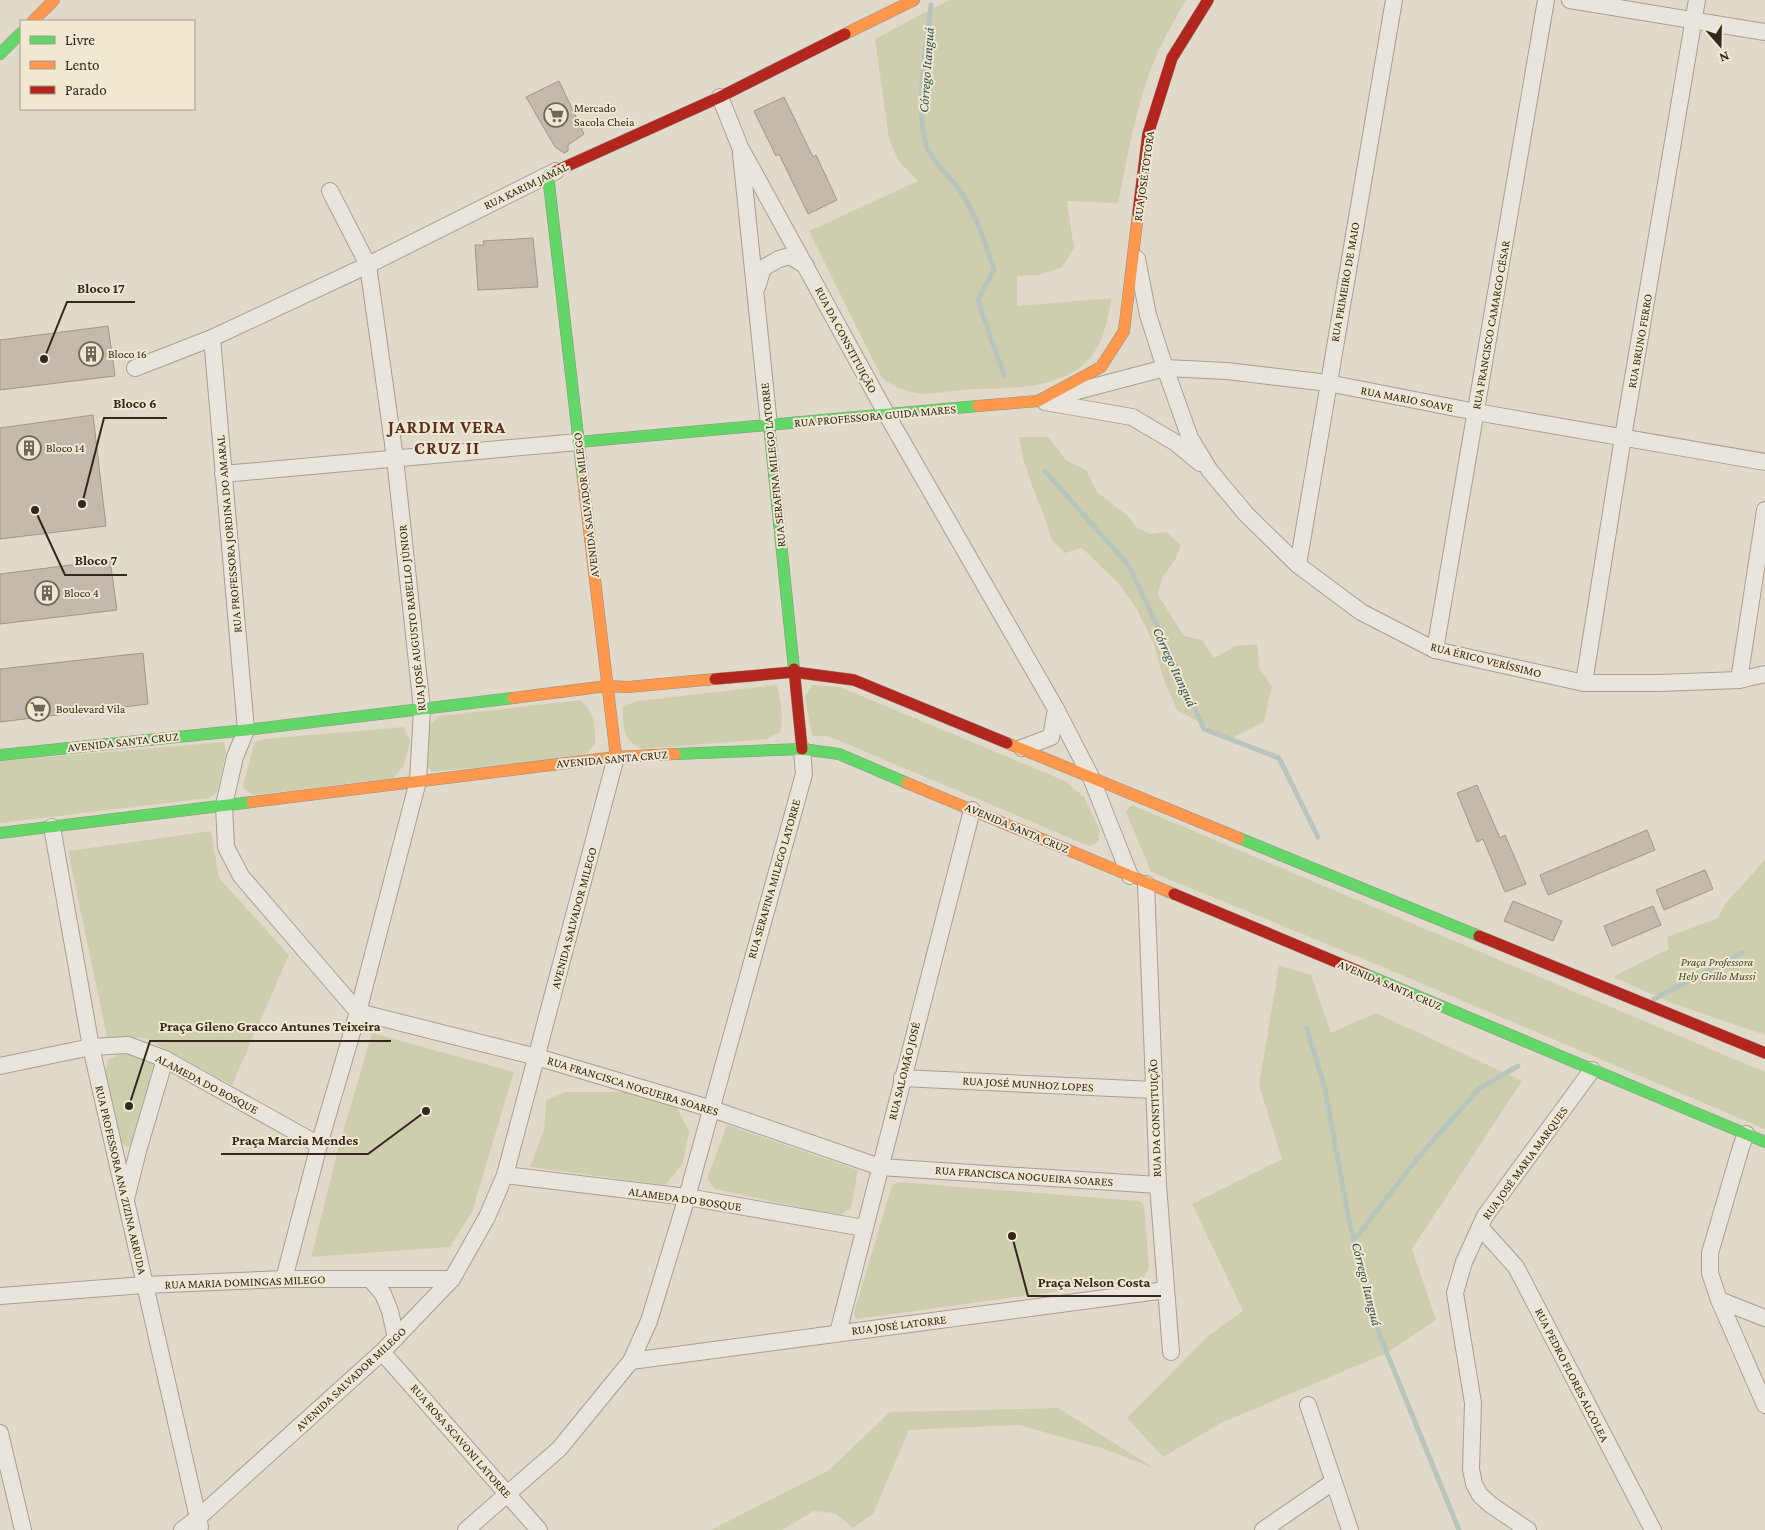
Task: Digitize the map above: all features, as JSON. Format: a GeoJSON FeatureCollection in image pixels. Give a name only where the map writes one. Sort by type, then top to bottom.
{"type":"FeatureCollection","features":[{"type":"Feature","properties":{"kind":"main road"},"geometry":{"type":"LineString","coordinates":[[34,20],[54,0]]}},
{"type":"Feature","properties":{"kind":"main road","name":"RUA KARIM JAMAL"},"geometry":{"type":"LineString","coordinates":[[552,173],[720,97],[914,0]]}},
{"type":"Feature","properties":{"kind":"main road","name":"RUA JOSÉ TOTORA"},"geometry":{"type":"LineString","coordinates":[[1038,401],[1101,367],[1124,331],[1148,134],[1172,58],[1208,0]]}},
{"type":"Feature","properties":{"kind":"main road"},"geometry":{"type":"LineString","coordinates":[[3,48],[20,34]]}},
{"type":"Feature","properties":{"kind":"main road","name":"AVENIDA SALVADOR MILEGO"},"geometry":{"type":"LineString","coordinates":[[552,173],[578,442],[616,757]]}},
{"type":"Feature","properties":{"kind":"main road","name":"RUA PROFESSORA GUIDA MARES"},"geometry":{"type":"LineString","coordinates":[[578,442],[1038,401]]}},
{"type":"Feature","properties":{"kind":"main road","name":"RUA SERAFINA MILEGO LATORRE"},"geometry":{"type":"LineString","coordinates":[[769,425],[802,749]]}},
{"type":"Feature","properties":{"kind":"main road","name":"AVENIDA SANTA CRUZ"},"geometry":{"type":"LineString","coordinates":[[0,754],[246,730],[608,686],[628,687],[794,672],[854,680],[1765,1053]]}},
{"type":"Feature","properties":{"kind":"main road","name":"AVENIDA SANTA CRUZ"},"geometry":{"type":"LineString","coordinates":[[0,833],[616,757],[802,749],[839,754],[1765,1142]]}},
{"type":"Feature","properties":{"kind":"street","name":"RUA PRIMEIRO DE MAIO"},"geometry":{"type":"LineString","coordinates":[[1298,565],[1394,0]]}},
{"type":"Feature","properties":{"kind":"street","name":"RUA FRANCISCO CAMARGO CÉSAR"},"geometry":{"type":"LineString","coordinates":[[1435,650],[1546,0]]}},
{"type":"Feature","properties":{"kind":"street"},"geometry":{"type":"LineString","coordinates":[[1570,0],[1694,22],[1765,32]]}},
{"type":"Feature","properties":{"kind":"street","name":"RUA BRUNO FERRO"},"geometry":{"type":"LineString","coordinates":[[1584,683],[1623,437],[1698,0]]}},
{"type":"Feature","properties":{"kind":"street","name":"RUA DA CONSTITUIÇÃO"},"geometry":{"type":"LineString","coordinates":[[720,97],[740,146],[886,415],[1056,709],[1090,776],[1130,876]]}},
{"type":"Feature","properties":{"kind":"street","name":"RUA SERAFINA MILEGO LATORRE"},"geometry":{"type":"LineString","coordinates":[[740,146],[769,425]]}},
{"type":"Feature","properties":{"kind":"street","name":"RUA KARIM JAMAL"},"geometry":{"type":"LineString","coordinates":[[136,368],[212,338],[368,264],[552,173]]}},
{"type":"Feature","properties":{"kind":"street","name":"RUA JOSÉ AUGUSTO RABELLO JÚNIOR"},"geometry":{"type":"LineString","coordinates":[[284,1279],[319,1145],[358,1012],[418,782],[422,709],[395,458],[368,264],[330,191]]}},
{"type":"Feature","properties":{"kind":"street","name":"RUA JOSÉ TOTORA"},"geometry":{"type":"LineString","coordinates":[[1135,245],[1148,315],[1165,368]]}},
{"type":"Feature","properties":{"kind":"street"},"geometry":{"type":"LineString","coordinates":[[755,292],[763,268],[779,259],[790,256],[806,266]]}},
{"type":"Feature","properties":{"kind":"street","name":"RUA PROFESSORA JORDINA DO AMARAL"},"geometry":{"type":"LineString","coordinates":[[212,338],[246,730]]}},
{"type":"Feature","properties":{"kind":"street","name":"RUA MARIO SOAVE"},"geometry":{"type":"LineString","coordinates":[[1165,368],[1227,371],[1328,383],[1476,412],[1765,462]]}},
{"type":"Feature","properties":{"kind":"street","name":"RUA PROFESSORA GUIDA MARES"},"geometry":{"type":"LineString","coordinates":[[1038,401],[1165,368]]}},
{"type":"Feature","properties":{"kind":"street","name":"RUA ÉRICO VERÍSSIMO"},"geometry":{"type":"LineString","coordinates":[[1165,368],[1190,438],[1210,471],[1246,514],[1298,565],[1361,612],[1435,650],[1584,683],[1739,680],[1765,674]]}},
{"type":"Feature","properties":{"kind":"street","name":"RUA ÉRICO VERÍSSIMO"},"geometry":{"type":"LineString","coordinates":[[1038,401],[1132,417],[1176,443],[1210,471]]}},
{"type":"Feature","properties":{"kind":"street","name":"RUA PROFESSORA GUIDA MARES"},"geometry":{"type":"LineString","coordinates":[[223,474],[578,442]]}},
{"type":"Feature","properties":{"kind":"street"},"geometry":{"type":"LineString","coordinates":[[1739,680],[1765,510]]}},
{"type":"Feature","properties":{"kind":"street"},"geometry":{"type":"LineString","coordinates":[[1022,748],[1051,737],[1056,709]]}},
{"type":"Feature","properties":{"kind":"street"},"geometry":{"type":"LineString","coordinates":[[246,730],[235,757],[224,805],[226,847],[241,876],[358,1012]]}},
{"type":"Feature","properties":{"kind":"street","name":"RUA SERAFINA MILEGO LATORRE"},"geometry":{"type":"LineString","coordinates":[[466,1530],[559,1448],[631,1362],[649,1321],[687,1198],[804,774],[802,749]]}},
{"type":"Feature","properties":{"kind":"street","name":"AVENIDA SALVADOR MILEGO"},"geometry":{"type":"LineString","coordinates":[[182,1530],[199,1524],[396,1338],[452,1279],[487,1217],[505,1175],[616,757]]}},
{"type":"Feature","properties":{"kind":"street","name":"RUA SALOMÃO JOSÉ"},"geometry":{"type":"LineString","coordinates":[[838,1334],[972,810]]}},
{"type":"Feature","properties":{"kind":"street","name":"RUA PROFESSORA ANA ZIZINA ARRUDA"},"geometry":{"type":"LineString","coordinates":[[52,827],[91,1047],[199,1524]]}},
{"type":"Feature","properties":{"kind":"street","name":"RUA DA CONSTITUIÇÃO"},"geometry":{"type":"LineString","coordinates":[[1146,884],[1158,1185],[1172,1352]]}},
{"type":"Feature","properties":{"kind":"street","name":"RUA FRANCISCA NOGUEIRA SOARES"},"geometry":{"type":"LineString","coordinates":[[358,1012],[537,1057],[712,1109],[880,1167],[1158,1185]]}},
{"type":"Feature","properties":{"kind":"street","name":"ALAMEDA DO BOSQUE"},"geometry":{"type":"LineString","coordinates":[[0,1066],[91,1047],[128,1045],[165,1059],[319,1145]]}},
{"type":"Feature","properties":{"kind":"street"},"geometry":{"type":"LineString","coordinates":[[126,1202],[138,1151],[165,1059]]}},
{"type":"Feature","properties":{"kind":"street","name":"RUA JOSÉ MARIA MARQUES"},"geometry":{"type":"LineString","coordinates":[[1528,1530],[1491,1506],[1480,1495],[1474,1484],[1471,1469],[1473,1403],[1455,1293],[1464,1262],[1485,1216],[1592,1070]]}},
{"type":"Feature","properties":{"kind":"street","name":"RUA JOSÉ MUNHOZ LOPES"},"geometry":{"type":"LineString","coordinates":[[902,1078],[1154,1090]]}},
{"type":"Feature","properties":{"kind":"street"},"geometry":{"type":"LineString","coordinates":[[1746,1134],[1710,1253],[1710,1273],[1719,1300],[1765,1405]]}},
{"type":"Feature","properties":{"kind":"street"},"geometry":{"type":"LineString","coordinates":[[114,1148],[124,1156],[138,1151]]}},
{"type":"Feature","properties":{"kind":"street","name":"ALAMEDA DO BOSQUE"},"geometry":{"type":"LineString","coordinates":[[505,1175],[687,1198],[864,1228]]}},
{"type":"Feature","properties":{"kind":"street","name":"RUA PEDRO FLORES ALCOLEA"},"geometry":{"type":"LineString","coordinates":[[1480,1227],[1516,1267],[1653,1530]]}},
{"type":"Feature","properties":{"kind":"street","name":"RUA MARIA DOMINGAS MILEGO"},"geometry":{"type":"LineString","coordinates":[[0,1296],[144,1285],[284,1279],[452,1279]]}},
{"type":"Feature","properties":{"kind":"street"},"geometry":{"type":"LineString","coordinates":[[370,1279],[383,1294],[390,1311],[396,1338]]}},
{"type":"Feature","properties":{"kind":"street","name":"RUA JOSÉ LATORRE"},"geometry":{"type":"LineString","coordinates":[[631,1362],[1166,1290]]}},
{"type":"Feature","properties":{"kind":"street"},"geometry":{"type":"LineString","coordinates":[[1719,1300],[1765,1318]]}},
{"type":"Feature","properties":{"kind":"street","name":"RUA ROSA SCAVONI LATORRE"},"geometry":{"type":"LineString","coordinates":[[382,1352],[539,1530]]}},
{"type":"Feature","properties":{"kind":"street"},"geometry":{"type":"LineString","coordinates":[[1308,1405],[1350,1530]]}},
{"type":"Feature","properties":{"kind":"street"},"geometry":{"type":"LineString","coordinates":[[0,1433],[23,1530]]}},
{"type":"Feature","properties":{"kind":"street"},"geometry":{"type":"LineString","coordinates":[[1263,1530],[1333,1482]]}},
{"type":"Feature","properties":{"kind":"green space"},"geometry":{"type":"Polygon","coordinates":[[[949,0],[1186,0],[1161,45],[1142,95],[1118,203],[1067,201],[1074,248],[1062,267],[1040,275],[1017,276],[1017,306],[1112,298],[1103,334],[1090,358],[1071,373],[1042,384],[1010,388],[922,393],[903,390],[886,381],[882,378],[809,231],[918,181],[898,160],[889,139],[875,39],[949,0]]]}},
{"type":"Feature","properties":{"kind":"green space"},"geometry":{"type":"Polygon","coordinates":[[[1019,437],[1048,437],[1066,460],[1086,470],[1097,492],[1129,517],[1137,528],[1151,534],[1166,532],[1181,545],[1175,560],[1162,578],[1158,595],[1184,636],[1202,640],[1214,658],[1235,646],[1257,644],[1259,668],[1272,686],[1264,722],[1230,739],[1177,710],[1163,677],[1153,642],[1135,606],[1117,582],[1082,548],[1065,553],[1051,539],[1023,458],[1019,437]]]}},
{"type":"Feature","properties":{"kind":"green space"},"geometry":{"type":"Polygon","coordinates":[[[777,685],[782,708],[780,732],[766,739],[642,749],[627,737],[625,732],[623,706],[638,701],[777,685]]]}},
{"type":"Feature","properties":{"kind":"green space"},"geometry":{"type":"Polygon","coordinates":[[[812,685],[840,687],[1065,781],[1084,797],[1099,828],[1099,841],[1090,846],[828,736],[812,736],[805,697],[812,685]]]}},
{"type":"Feature","properties":{"kind":"green space"},"geometry":{"type":"Polygon","coordinates":[[[580,700],[592,715],[595,731],[595,744],[583,757],[432,772],[425,763],[425,746],[431,723],[440,716],[580,700]]]}},
{"type":"Feature","properties":{"kind":"green space"},"geometry":{"type":"Polygon","coordinates":[[[404,727],[410,741],[404,765],[394,778],[253,795],[243,787],[254,743],[263,739],[404,727]]]}},
{"type":"Feature","properties":{"kind":"green space"},"geometry":{"type":"Polygon","coordinates":[[[224,742],[226,753],[217,792],[209,798],[0,823],[0,761],[224,742]]]}},
{"type":"Feature","properties":{"kind":"green space"},"geometry":{"type":"Polygon","coordinates":[[[1132,805],[1765,1072],[1765,1129],[1383,967],[1151,872],[1126,812],[1132,805]]]}},
{"type":"Feature","properties":{"kind":"green space"},"geometry":{"type":"Polygon","coordinates":[[[211,831],[219,878],[289,955],[232,1085],[145,1038],[107,1037],[68,851],[211,831]]]}},
{"type":"Feature","properties":{"kind":"green space","name":"Praça Professora Hely Grillo Mussi"},"geometry":{"type":"Polygon","coordinates":[[[1765,860],[1765,1035],[1677,1005],[1613,977],[1669,949],[1667,937],[1718,918],[1726,903],[1765,860]]]}},
{"type":"Feature","properties":{"kind":"green space"},"geometry":{"type":"Polygon","coordinates":[[[1279,965],[1311,975],[1331,1033],[1376,1013],[1522,1081],[1412,1249],[1436,1320],[1385,1354],[1223,1422],[1163,1457],[1127,1418],[1208,1336],[1243,1311],[1192,1204],[1282,1159],[1259,1085],[1279,965]]]}},
{"type":"Feature","properties":{"kind":"green space"},"geometry":{"type":"Polygon","coordinates":[[[372,1033],[514,1072],[472,1212],[450,1247],[311,1257],[338,1149],[372,1033]]]}},
{"type":"Feature","properties":{"kind":"green space"},"geometry":{"type":"Polygon","coordinates":[[[131,1054],[157,1064],[134,1143],[127,1147],[121,1142],[105,1070],[108,1060],[118,1055],[131,1054]]]}},
{"type":"Feature","properties":{"kind":"green space"},"geometry":{"type":"Polygon","coordinates":[[[566,1092],[635,1092],[677,1108],[689,1131],[683,1164],[665,1185],[530,1167],[544,1130],[546,1100],[566,1092]]]}},
{"type":"Feature","properties":{"kind":"green space"},"geometry":{"type":"Polygon","coordinates":[[[727,1125],[858,1170],[851,1208],[839,1216],[715,1189],[707,1179],[727,1125]]]}},
{"type":"Feature","properties":{"kind":"green space"},"geometry":{"type":"Polygon","coordinates":[[[899,1182],[1140,1201],[1144,1205],[1149,1267],[1145,1276],[1134,1281],[856,1319],[854,1313],[892,1185],[899,1182]]]}},
{"type":"Feature","properties":{"kind":"green space"},"geometry":{"type":"Polygon","coordinates":[[[1058,1408],[1154,1468],[1104,1449],[1019,1425],[909,1430],[873,1514],[853,1528],[835,1513],[814,1511],[782,1530],[711,1530],[829,1470],[890,1412],[1058,1408]]]}},
{"type":"Feature","properties":{"kind":"building","name":"Mercado Sacola Cheia"},"geometry":{"type":"Polygon","coordinates":[[[559,81],[584,134],[568,145],[568,151],[564,153],[555,147],[526,97],[559,81]]]}},
{"type":"Feature","properties":{"kind":"building"},"geometry":{"type":"Polygon","coordinates":[[[784,97],[813,157],[816,155],[837,200],[808,214],[779,154],[776,156],[754,111],[784,97]]]}},
{"type":"Feature","properties":{"kind":"building"},"geometry":{"type":"Polygon","coordinates":[[[533,238],[538,287],[478,290],[475,245],[484,245],[483,241],[533,238]]]}},
{"type":"Feature","properties":{"kind":"building"},"geometry":{"type":"Polygon","coordinates":[[[108,326],[115,376],[0,390],[0,340],[108,326]]]}},
{"type":"Feature","properties":{"kind":"building"},"geometry":{"type":"Polygon","coordinates":[[[93,415],[106,526],[0,539],[0,428],[93,415]]]}},
{"type":"Feature","properties":{"kind":"building"},"geometry":{"type":"Polygon","coordinates":[[[110,560],[117,610],[0,624],[0,574],[110,560]]]}},
{"type":"Feature","properties":{"kind":"building"},"geometry":{"type":"Polygon","coordinates":[[[143,653],[148,704],[0,722],[0,669],[143,653]]]}},
{"type":"Feature","properties":{"kind":"building"},"geometry":{"type":"Polygon","coordinates":[[[1477,785],[1500,838],[1505,835],[1526,884],[1505,892],[1483,839],[1477,842],[1457,793],[1477,785]]]}},
{"type":"Feature","properties":{"kind":"building"},"geometry":{"type":"Polygon","coordinates":[[[1647,830],[1655,850],[1548,895],[1540,875],[1647,830]]]}},
{"type":"Feature","properties":{"kind":"building"},"geometry":{"type":"Polygon","coordinates":[[[1705,870],[1713,889],[1664,910],[1656,890],[1705,870]]]}},
{"type":"Feature","properties":{"kind":"building"},"geometry":{"type":"Polygon","coordinates":[[[1513,901],[1562,921],[1553,941],[1504,921],[1513,901]]]}},
{"type":"Feature","properties":{"kind":"building"},"geometry":{"type":"Polygon","coordinates":[[[1653,906],[1661,925],[1612,946],[1604,926],[1653,906]]]}},
{"type":"Feature","properties":{"kind":"waterway","name":"Córrego Itanguá"},"geometry":{"type":"LineString","coordinates":[[931,5],[921,102],[925,139],[933,158],[965,199],[975,218],[987,249],[994,270],[978,300],[1004,376]]}},
{"type":"Feature","properties":{"kind":"waterway","name":"Córrego Itanguá"},"geometry":{"type":"LineString","coordinates":[[1045,471],[1129,566],[1204,729],[1279,758],[1318,837]]}},
{"type":"Feature","properties":{"kind":"waterway"},"geometry":{"type":"LineString","coordinates":[[1654,999],[1742,953]]}},
{"type":"Feature","properties":{"kind":"waterway","name":"Córrego Itanguá"},"geometry":{"type":"LineString","coordinates":[[1307,1028],[1325,1089],[1347,1210],[1366,1293],[1380,1336],[1459,1530]]}},
{"type":"Feature","properties":{"kind":"waterway"},"geometry":{"type":"LineString","coordinates":[[1354,1240],[1421,1154],[1480,1088],[1518,1066]]}},
{"type":"Feature","properties":{"kind":"traffic: fast"},"geometry":{"type":"LineString","coordinates":[[0,54],[20,34]]}},
{"type":"Feature","properties":{"kind":"traffic: fast"},"geometry":{"type":"LineString","coordinates":[[548,175],[583,479]]}},
{"type":"Feature","properties":{"kind":"traffic: fast"},"geometry":{"type":"LineString","coordinates":[[578,442],[978,406]]}},
{"type":"Feature","properties":{"kind":"traffic: fast"},"geometry":{"type":"LineString","coordinates":[[769,425],[794,669]]}},
{"type":"Feature","properties":{"kind":"traffic: fast"},"geometry":{"type":"LineString","coordinates":[[0,755],[246,730],[513,698]]}},
{"type":"Feature","properties":{"kind":"traffic: fast"},"geometry":{"type":"LineString","coordinates":[[675,754],[802,749],[839,754],[907,783]]}},
{"type":"Feature","properties":{"kind":"traffic: fast"},"geometry":{"type":"LineString","coordinates":[[0,833],[252,802]]}},
{"type":"Feature","properties":{"kind":"traffic: fast"},"geometry":{"type":"LineString","coordinates":[[1239,838],[1479,936]]}},
{"type":"Feature","properties":{"kind":"traffic: fast"},"geometry":{"type":"LineString","coordinates":[[1365,974],[1765,1142]]}},
{"type":"Feature","properties":{"kind":"traffic: slow"},"geometry":{"type":"LineString","coordinates":[[34,20],[54,0]]}},
{"type":"Feature","properties":{"kind":"traffic: slow"},"geometry":{"type":"LineString","coordinates":[[845,34],[914,0]]}},
{"type":"Feature","properties":{"kind":"traffic: slow"},"geometry":{"type":"LineString","coordinates":[[978,406],[1038,401],[1101,367],[1124,331],[1138,214]]}},
{"type":"Feature","properties":{"kind":"traffic: slow"},"geometry":{"type":"LineString","coordinates":[[583,479],[616,757]]}},
{"type":"Feature","properties":{"kind":"traffic: slow"},"geometry":{"type":"LineString","coordinates":[[513,698],[607,686],[628,687],[715,679]]}},
{"type":"Feature","properties":{"kind":"traffic: slow"},"geometry":{"type":"LineString","coordinates":[[1007,743],[1239,838]]}},
{"type":"Feature","properties":{"kind":"traffic: slow"},"geometry":{"type":"LineString","coordinates":[[252,802],[616,757],[675,754]]}},
{"type":"Feature","properties":{"kind":"traffic: slow"},"geometry":{"type":"LineString","coordinates":[[907,783],[1174,894]]}},
{"type":"Feature","properties":{"kind":"traffic: jam"},"geometry":{"type":"LineString","coordinates":[[1138,214],[1148,134],[1172,58],[1208,0]]}},
{"type":"Feature","properties":{"kind":"traffic: jam"},"geometry":{"type":"LineString","coordinates":[[556,171],[720,97],[845,34]]}},
{"type":"Feature","properties":{"kind":"traffic: jam"},"geometry":{"type":"LineString","coordinates":[[794,669],[802,749]]}},
{"type":"Feature","properties":{"kind":"traffic: jam"},"geometry":{"type":"LineString","coordinates":[[715,679],[794,672],[854,680],[1007,743]]}},
{"type":"Feature","properties":{"kind":"traffic: jam"},"geometry":{"type":"LineString","coordinates":[[1174,894],[1365,974]]}},
{"type":"Feature","properties":{"kind":"traffic: jam"},"geometry":{"type":"LineString","coordinates":[[1479,936],[1765,1053]]}},
{"type":"Feature","properties":{"kind":"place","name":"Mercado Sacola Cheia"},"geometry":{"type":"Point","coordinates":[556,115]}},
{"type":"Feature","properties":{"kind":"place","name":"Bloco 16"},"geometry":{"type":"Point","coordinates":[91,354]}},
{"type":"Feature","properties":{"kind":"place","name":"Bloco 17"},"geometry":{"type":"Point","coordinates":[44,359]}},
{"type":"Feature","properties":{"kind":"place","name":"Bloco 14"},"geometry":{"type":"Point","coordinates":[29,448]}},
{"type":"Feature","properties":{"kind":"place","name":"Bloco 6"},"geometry":{"type":"Point","coordinates":[82,504]}},
{"type":"Feature","properties":{"kind":"place","name":"Bloco 7"},"geometry":{"type":"Point","coordinates":[35,510]}},
{"type":"Feature","properties":{"kind":"place","name":"Bloco 4"},"geometry":{"type":"Point","coordinates":[47,593]}},
{"type":"Feature","properties":{"kind":"place","name":"Boulevard Vila"},"geometry":{"type":"Point","coordinates":[38,709]}},
{"type":"Feature","properties":{"kind":"place","name":"Praça Gileno Gracco Antunes Teixeira"},"geometry":{"type":"Point","coordinates":[129,1106]}},
{"type":"Feature","properties":{"kind":"place","name":"Praça Marcia Mendes"},"geometry":{"type":"Point","coordinates":[426,1111]}},
{"type":"Feature","properties":{"kind":"place","name":"Praça Nelson Costa"},"geometry":{"type":"Point","coordinates":[1012,1236]}},
{"type":"Feature","properties":{"kind":"district","name":"JARDIM VERA CRUZ II"},"geometry":{"type":"Point","coordinates":[447,437]}}]}
